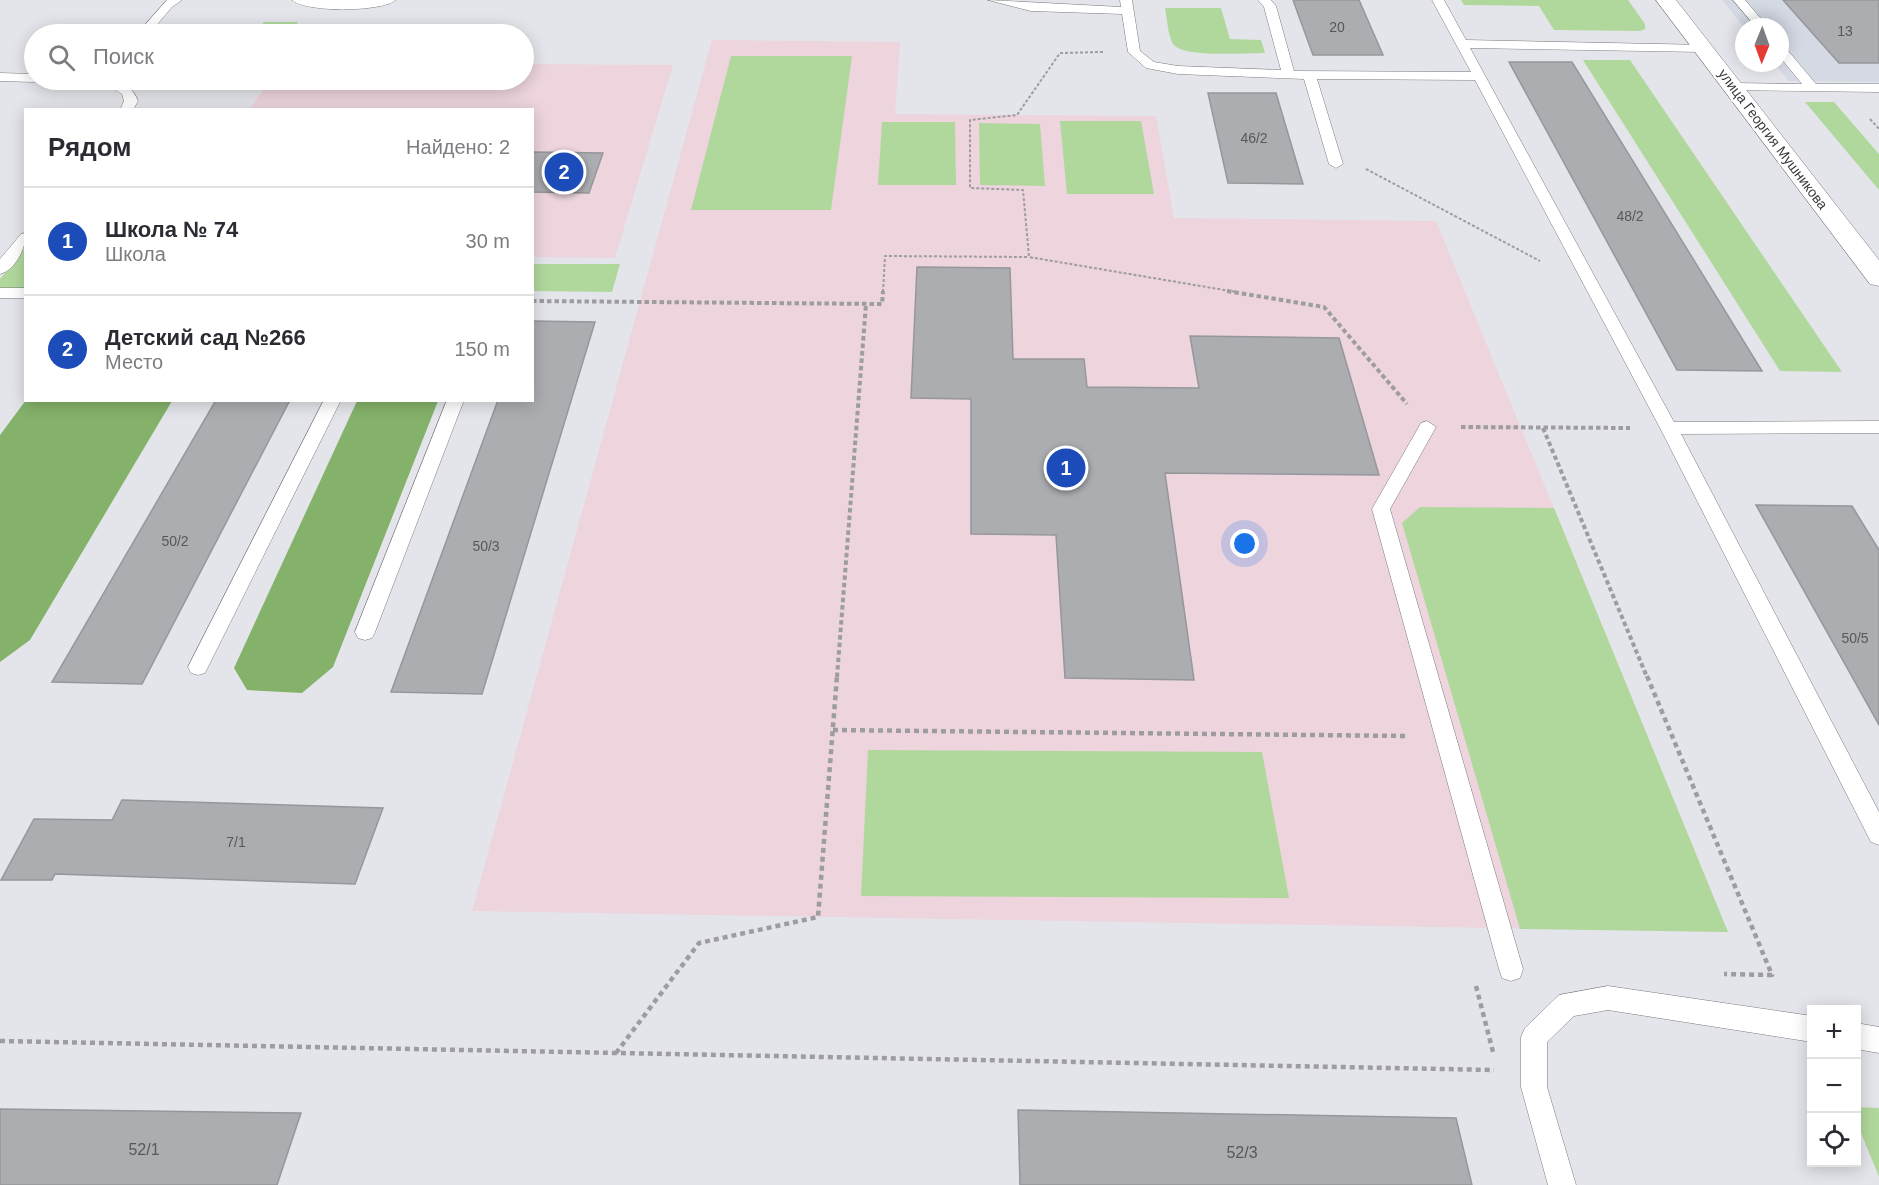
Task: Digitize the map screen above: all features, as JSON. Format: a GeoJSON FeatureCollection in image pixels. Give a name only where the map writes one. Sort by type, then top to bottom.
{"type":"FeatureCollection","features":[{"type":"Feature","properties":{"kind":"street","name":"улица Георгия Мушникова"},"geometry":{"type":"LineString","coordinates":[[1666,0],[1879,278]]}},
{"type":"Feature","properties":{"kind":"lane"},"geometry":{"type":"LineString","coordinates":[[151,24],[168,4],[176,0]]}},
{"type":"Feature","properties":{"kind":"lane"},"geometry":{"type":"LineString","coordinates":[[298,0],[310,4],[364,4],[390,0]]}},
{"type":"Feature","properties":{"kind":"lane"},"geometry":{"type":"LineString","coordinates":[[994,0],[1031,7],[1126,6],[1134,52],[1150,65],[1178,70],[1289,75],[1477,76]]}},
{"type":"Feature","properties":{"kind":"lane"},"geometry":{"type":"LineString","coordinates":[[1264,0],[1270,6],[1289,75]]}},
{"type":"Feature","properties":{"kind":"lane"},"geometry":{"type":"LineString","coordinates":[[1438,0],[1669,428],[1879,834]]}},
{"type":"Feature","properties":{"kind":"lane"},"geometry":{"type":"LineString","coordinates":[[1739,0],[1754,18]]}},
{"type":"Feature","properties":{"kind":"lane"},"geometry":{"type":"LineString","coordinates":[[1461,44],[1703,48]]}},
{"type":"Feature","properties":{"kind":"lane"},"geometry":{"type":"LineString","coordinates":[[1789,60],[1813,88]]}},
{"type":"Feature","properties":{"kind":"lane"},"geometry":{"type":"LineString","coordinates":[[1309,75],[1336,164]]}},
{"type":"Feature","properties":{"kind":"lane"},"geometry":{"type":"LineString","coordinates":[[0,77],[24,78]]}},
{"type":"Feature","properties":{"kind":"lane"},"geometry":{"type":"LineString","coordinates":[[1734,87],[1879,88]]}},
{"type":"Feature","properties":{"kind":"lane"},"geometry":{"type":"LineString","coordinates":[[124,90],[128,92],[131,101],[127,108]]}},
{"type":"Feature","properties":{"kind":"lane"},"geometry":{"type":"LineString","coordinates":[[0,269],[24,239]]}},
{"type":"Feature","properties":{"kind":"lane"},"geometry":{"type":"LineString","coordinates":[[0,292],[24,293]]}},
{"type":"Feature","properties":{"kind":"lane"},"geometry":{"type":"LineString","coordinates":[[198,667],[332,402]]}},
{"type":"Feature","properties":{"kind":"lane"},"geometry":{"type":"LineString","coordinates":[[365,633],[455,402]]}},
{"type":"Feature","properties":{"kind":"lane"},"geometry":{"type":"LineString","coordinates":[[1427,427],[1381,509],[1510,969]]}},
{"type":"Feature","properties":{"kind":"lane"},"geometry":{"type":"LineString","coordinates":[[1669,428],[1879,427]]}},
{"type":"Feature","properties":{"kind":"lane"},"geometry":{"type":"LineString","coordinates":[[1562,1185],[1533,1087],[1534,1037],[1568,1004],[1608,998],[1807,1028]]}},
{"type":"Feature","properties":{"kind":"lane"},"geometry":{"type":"LineString","coordinates":[[1861,1037],[1879,1040]]}},
{"type":"Feature","properties":{"kind":"path"},"geometry":{"type":"LineString","coordinates":[[1029,257],[1023,190],[970,188],[970,120],[1017,115],[1060,53],[1134,52]]}},
{"type":"Feature","properties":{"kind":"path"},"geometry":{"type":"LineString","coordinates":[[1358,165],[1550,266]]}},
{"type":"Feature","properties":{"kind":"path"},"geometry":{"type":"LineString","coordinates":[[534,301],[882,304],[885,256],[1029,257],[1324,307],[1427,427],[1669,428]]}},
{"type":"Feature","properties":{"kind":"path"},"geometry":{"type":"LineString","coordinates":[[616,1053],[699,943],[818,917],[866,304]]}},
{"type":"Feature","properties":{"kind":"path"},"geometry":{"type":"LineString","coordinates":[[1543,428],[1772,975],[1713,973]]}},
{"type":"Feature","properties":{"kind":"path"},"geometry":{"type":"LineString","coordinates":[[833,730],[1444,736]]}},
{"type":"Feature","properties":{"kind":"path"},"geometry":{"type":"LineString","coordinates":[[0,1041],[1497,1070],[1471,968],[1510,969]]}},
{"type":"Feature","properties":{"kind":"shaded area"},"geometry":{"type":"Polygon","coordinates":[[[1722,0],[1879,0],[1879,82],[1789,81],[1782,72],[1789,72],[1789,18],[1737,18],[1722,0]]]}},
{"type":"Feature","properties":{"kind":"shaded area"},"geometry":{"type":"Polygon","coordinates":[[[712,40],[900,42],[895,114],[1156,116],[1174,218],[1436,221],[1728,932],[472,911],[712,40]]]}},
{"type":"Feature","properties":{"kind":"shaded area"},"geometry":{"type":"Polygon","coordinates":[[[534,64],[673,65],[615,258],[534,257],[534,108],[250,108],[263,90],[534,90],[534,64]]]}},
{"type":"Feature","properties":{"kind":"green space"},"geometry":{"type":"Polygon","coordinates":[[[1461,0],[1628,0],[1645,24],[1645,29],[1640,31],[1554,30],[1539,6],[1464,5],[1461,0]]]}},
{"type":"Feature","properties":{"kind":"green space"},"geometry":{"type":"Polygon","coordinates":[[[1165,8],[1221,8],[1230,39],[1261,40],[1265,53],[1202,53],[1179,48],[1171,41],[1165,8]]]}},
{"type":"Feature","properties":{"kind":"green space"},"geometry":{"type":"Polygon","coordinates":[[[264,22],[298,22],[297,24],[262,24],[264,22]]]}},
{"type":"Feature","properties":{"kind":"green space"},"geometry":{"type":"Polygon","coordinates":[[[731,56],[852,56],[831,210],[691,210],[731,56]]]}},
{"type":"Feature","properties":{"kind":"green space"},"geometry":{"type":"Polygon","coordinates":[[[1583,60],[1630,60],[1842,372],[1780,371],[1583,60]]]}},
{"type":"Feature","properties":{"kind":"green space"},"geometry":{"type":"Polygon","coordinates":[[[1805,102],[1834,102],[1879,154],[1879,190],[1805,102]]]}},
{"type":"Feature","properties":{"kind":"green space"},"geometry":{"type":"Polygon","coordinates":[[[1060,121],[1141,121],[1154,194],[1067,194],[1060,121]]]}},
{"type":"Feature","properties":{"kind":"green space"},"geometry":{"type":"Polygon","coordinates":[[[882,122],[955,122],[956,185],[878,185],[882,122]]]}},
{"type":"Feature","properties":{"kind":"green space"},"geometry":{"type":"Polygon","coordinates":[[[979,123],[1040,124],[1045,186],[980,185],[979,123]]]}},
{"type":"Feature","properties":{"kind":"green space"},"geometry":{"type":"Polygon","coordinates":[[[24,249],[24,288],[0,288],[0,279],[24,249]]]}},
{"type":"Feature","properties":{"kind":"green space"},"geometry":{"type":"Polygon","coordinates":[[[534,264],[620,264],[612,292],[534,291],[534,264]]]}},
{"type":"Feature","properties":{"kind":"green space"},"geometry":{"type":"Polygon","coordinates":[[[25,402],[171,402],[30,640],[0,662],[0,435],[25,402]]]}},
{"type":"Feature","properties":{"kind":"green space"},"geometry":{"type":"Polygon","coordinates":[[[357,402],[438,402],[333,667],[302,693],[247,690],[234,668],[357,402]]]}},
{"type":"Feature","properties":{"kind":"green space"},"geometry":{"type":"Polygon","coordinates":[[[1420,507],[1554,508],[1728,932],[1520,929],[1402,523],[1420,507]]]}},
{"type":"Feature","properties":{"kind":"green space"},"geometry":{"type":"Polygon","coordinates":[[[868,750],[1262,752],[1289,898],[861,896],[868,750]]]}},
{"type":"Feature","properties":{"kind":"green space"},"geometry":{"type":"Polygon","coordinates":[[[1861,1107],[1879,1108],[1879,1177],[1861,1133],[1861,1107]]]}},
{"type":"Feature","properties":{"kind":"building"},"geometry":{"type":"Polygon","coordinates":[[[1293,0],[1359,0],[1383,55],[1313,55],[1293,0]]]}},
{"type":"Feature","properties":{"kind":"building"},"geometry":{"type":"Polygon","coordinates":[[[1783,0],[1879,0],[1879,63],[1839,63],[1783,0]]]}},
{"type":"Feature","properties":{"kind":"building"},"geometry":{"type":"Polygon","coordinates":[[[1509,62],[1572,62],[1762,371],[1677,370],[1509,62]]]}},
{"type":"Feature","properties":{"kind":"building"},"geometry":{"type":"Polygon","coordinates":[[[1208,93],[1276,93],[1303,184],[1228,183],[1208,93]]]}},
{"type":"Feature","properties":{"kind":"building"},"geometry":{"type":"Polygon","coordinates":[[[534,152],[603,153],[589,193],[534,192],[534,152]]]}},
{"type":"Feature","properties":{"kind":"building"},"geometry":{"type":"Polygon","coordinates":[[[917,267],[1010,268],[1013,359],[1084,359],[1087,387],[1199,388],[1190,336],[1339,338],[1379,475],[1165,473],[1194,680],[1065,678],[1056,535],[971,534],[971,399],[911,398],[917,267]]]}},
{"type":"Feature","properties":{"kind":"building"},"geometry":{"type":"Polygon","coordinates":[[[534,321],[595,322],[482,694],[391,692],[497,402],[534,402],[534,321]]]}},
{"type":"Feature","properties":{"kind":"building"},"geometry":{"type":"Polygon","coordinates":[[[215,402],[289,402],[142,684],[52,682],[215,402]]]}},
{"type":"Feature","properties":{"kind":"building"},"geometry":{"type":"Polygon","coordinates":[[[1756,505],[1852,506],[1879,550],[1879,725],[1756,505]]]}},
{"type":"Feature","properties":{"kind":"building"},"geometry":{"type":"Polygon","coordinates":[[[122,800],[383,808],[355,884],[55,874],[52,880],[1,880],[34,819],[112,820],[122,800]]]}},
{"type":"Feature","properties":{"kind":"building"},"geometry":{"type":"Polygon","coordinates":[[[0,1109],[301,1113],[277,1185],[0,1185],[0,1109]]]}},
{"type":"Feature","properties":{"kind":"building"},"geometry":{"type":"Polygon","coordinates":[[[1018,1110],[1456,1118],[1472,1185],[1020,1185],[1018,1110]]]}},
{"type":"Feature","properties":{"kind":"place","name":"Детский сад №266"},"geometry":{"type":"Point","coordinates":[564,172]}},
{"type":"Feature","properties":{"kind":"place","name":"Школа № 74"},"geometry":{"type":"Point","coordinates":[1066,468]}}]}
